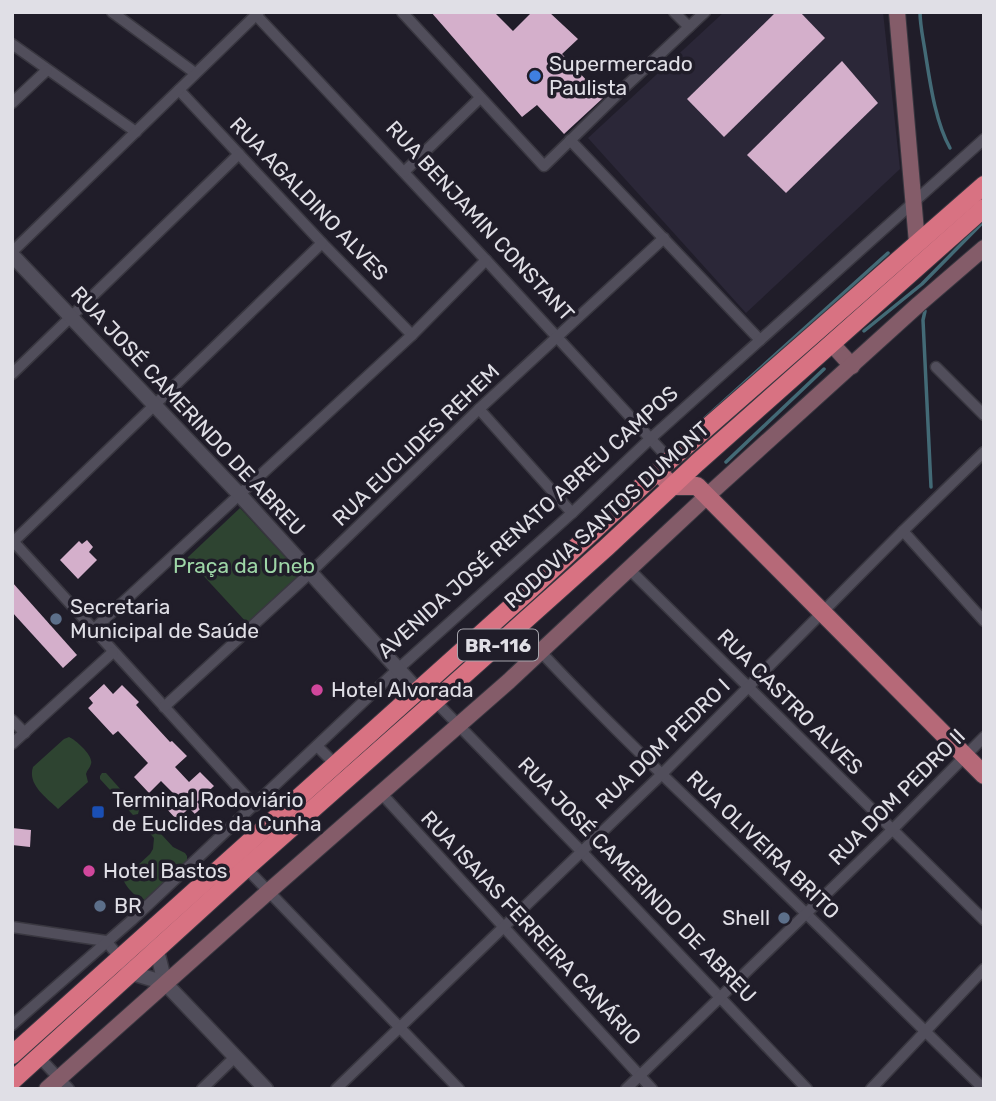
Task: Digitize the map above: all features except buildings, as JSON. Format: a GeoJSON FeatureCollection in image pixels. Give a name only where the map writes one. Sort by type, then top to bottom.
{"type":"FeatureCollection","features":[{"type":"Feature","properties":{"kind":"highway","name":"RODOVIA SANTOS DUMONT"},"geometry":{"type":"LineString","coordinates":[[16,1048],[531,589],[670,460],[984,185]]}},
{"type":"Feature","properties":{"kind":"highway","name":"RODOVIA SANTOS DUMONT"},"geometry":{"type":"LineString","coordinates":[[12,1081],[984,208]]}},
{"type":"Feature","properties":{"kind":"main road"},"geometry":{"type":"LineString","coordinates":[[897,12],[917,243]]}},
{"type":"Feature","properties":{"kind":"main road"},"geometry":{"type":"LineString","coordinates":[[58,1085],[165,983],[630,570],[702,491],[852,366],[984,248]]}},
{"type":"Feature","properties":{"kind":"main road"},"geometry":{"type":"LineString","coordinates":[[831,343],[852,366]]}},
{"type":"Feature","properties":{"kind":"main road","name":"RUA BENJAMIN CONSTANT"},"geometry":{"type":"LineString","coordinates":[[673,486],[670,460],[697,463]]}},
{"type":"Feature","properties":{"kind":"main road"},"geometry":{"type":"LineString","coordinates":[[697,463],[702,491],[984,775]]}},
{"type":"Feature","properties":{"kind":"main road"},"geometry":{"type":"LineString","coordinates":[[673,486],[702,491]]}},
{"type":"Feature","properties":{"kind":"street"},"geometry":{"type":"LineString","coordinates":[[112,12],[195,74]]}},
{"type":"Feature","properties":{"kind":"street"},"geometry":{"type":"LineString","coordinates":[[674,12],[689,27]]}},
{"type":"Feature","properties":{"kind":"street"},"geometry":{"type":"LineString","coordinates":[[409,15],[480,98],[544,166],[705,12]]}},
{"type":"Feature","properties":{"kind":"street"},"geometry":{"type":"LineString","coordinates":[[12,253],[257,14]]}},
{"type":"Feature","properties":{"kind":"street","name":"RUA BENJAMIN CONSTANT"},"geometry":{"type":"LineString","coordinates":[[257,14],[670,460]]}},
{"type":"Feature","properties":{"kind":"street"},"geometry":{"type":"LineString","coordinates":[[12,44],[136,132]]}},
{"type":"Feature","properties":{"kind":"street"},"geometry":{"type":"LineString","coordinates":[[12,103],[47,70]]}},
{"type":"Feature","properties":{"kind":"street","name":"RUA AGALDINO ALVES"},"geometry":{"type":"LineString","coordinates":[[179,90],[412,335]]}},
{"type":"Feature","properties":{"kind":"street"},"geometry":{"type":"LineString","coordinates":[[404,172],[480,98]]}},
{"type":"Feature","properties":{"kind":"street","name":"AVENIDA JOSÉ RENATO ABREU CAMPOS"},"geometry":{"type":"LineString","coordinates":[[12,1026],[132,920],[398,669],[650,439],[984,139]]}},
{"type":"Feature","properties":{"kind":"street"},"geometry":{"type":"LineString","coordinates":[[570,140],[760,340]]}},
{"type":"Feature","properties":{"kind":"street"},"geometry":{"type":"LineString","coordinates":[[12,374],[239,155]]}},
{"type":"Feature","properties":{"kind":"street","name":"RUA EUCLIDES REHEM"},"geometry":{"type":"LineString","coordinates":[[164,707],[310,573],[479,410],[664,238]]}},
{"type":"Feature","properties":{"kind":"street"},"geometry":{"type":"LineString","coordinates":[[255,806],[13,541],[322,243]]}},
{"type":"Feature","properties":{"kind":"street","name":"RUA JOSÉ CAMERINDO DE ABREU"},"geometry":{"type":"LineString","coordinates":[[12,253],[239,494],[417,690]]}},
{"type":"Feature","properties":{"kind":"street"},"geometry":{"type":"LineString","coordinates":[[93,630],[412,335],[486,260]]}},
{"type":"Feature","properties":{"kind":"street"},"geometry":{"type":"LineString","coordinates":[[936,366],[984,415]]}},
{"type":"Feature","properties":{"kind":"street"},"geometry":{"type":"LineString","coordinates":[[479,410],[572,513]]}},
{"type":"Feature","properties":{"kind":"street","name":"RUA DOM PEDRO I"},"geometry":{"type":"LineString","coordinates":[[336,1089],[662,774],[984,452]]}},
{"type":"Feature","properties":{"kind":"street"},"geometry":{"type":"LineString","coordinates":[[903,531],[984,621]]}},
{"type":"Feature","properties":{"kind":"street","name":"RUA CASTRO ALVES"},"geometry":{"type":"LineString","coordinates":[[630,570],[984,920]]}},
{"type":"Feature","properties":{"kind":"street","name":"RUA OLIVEIRA BRITO"},"geometry":{"type":"LineString","coordinates":[[518,627],[662,774],[984,1089]]}},
{"type":"Feature","properties":{"kind":"street"},"geometry":{"type":"LineString","coordinates":[[12,744],[113,652]]}},
{"type":"Feature","properties":{"kind":"street","name":"RUA JOSÉ CAMERINDO DE ABREU"},"geometry":{"type":"LineString","coordinates":[[435,701],[807,1089]]}},
{"type":"Feature","properties":{"kind":"street"},"geometry":{"type":"LineString","coordinates":[[12,720],[25,733]]}},
{"type":"Feature","properties":{"kind":"street","name":"RUA DOM PEDRO II"},"geometry":{"type":"LineString","coordinates":[[626,1089],[807,914],[984,737]]}},
{"type":"Feature","properties":{"kind":"street"},"geometry":{"type":"LineString","coordinates":[[317,746],[335,764]]}},
{"type":"Feature","properties":{"kind":"street","name":"RUA ISAIAS FERREIRA CANÁRIO"},"geometry":{"type":"LineString","coordinates":[[381,793],[652,1089]]}},
{"type":"Feature","properties":{"kind":"street"},"geometry":{"type":"LineString","coordinates":[[246,869],[459,1089]]}},
{"type":"Feature","properties":{"kind":"street"},"geometry":{"type":"LineString","coordinates":[[132,920],[157,951],[165,983],[266,1089]]}},
{"type":"Feature","properties":{"kind":"street"},"geometry":{"type":"LineString","coordinates":[[12,927],[106,941],[132,973],[165,983]]}},
{"type":"Feature","properties":{"kind":"street"},"geometry":{"type":"LineString","coordinates":[[871,1089],[984,969]]}},
{"type":"Feature","properties":{"kind":"street"},"geometry":{"type":"LineString","coordinates":[[39,1057],[58,1085]]}},
{"type":"Feature","properties":{"kind":"street"},"geometry":{"type":"LineString","coordinates":[[202,1089],[235,1057]]}},
{"type":"Feature","properties":{"kind":"shaded area"},"geometry":{"type":"Polygon","coordinates":[[[724,12],[883,12],[900,169],[746,313],[588,138],[724,12]]]}},
{"type":"Feature","properties":{"kind":"green space","name":"Praça da Uneb"},"geometry":{"type":"Polygon","coordinates":[[[240,508],[301,574],[248,624],[187,558],[240,508]]]}},
{"type":"Feature","properties":{"kind":"green space"},"geometry":{"type":"Polygon","coordinates":[[[69,737],[87,753],[91,764],[86,774],[88,782],[58,809],[35,785],[33,767],[69,737]]]}},
{"type":"Feature","properties":{"kind":"green space"},"geometry":{"type":"Polygon","coordinates":[[[102,773],[106,773],[139,810],[138,814],[133,815],[100,779],[102,773]]]}},
{"type":"Feature","properties":{"kind":"green space"},"geometry":{"type":"Polygon","coordinates":[[[147,822],[173,847],[185,853],[187,863],[147,900],[132,892],[123,879],[153,849],[154,838],[144,827],[147,822]]]}},
{"type":"Feature","properties":{"kind":"waterway"},"geometry":{"type":"LineString","coordinates":[[920,12],[934,101],[940,126],[950,148]]}},
{"type":"Feature","properties":{"kind":"waterway"},"geometry":{"type":"LineString","coordinates":[[864,331],[922,284],[984,221]]}},
{"type":"Feature","properties":{"kind":"waterway"},"geometry":{"type":"LineString","coordinates":[[704,419],[888,253]]}},
{"type":"Feature","properties":{"kind":"waterway"},"geometry":{"type":"LineString","coordinates":[[925,311],[923,320],[931,487]]}},
{"type":"Feature","properties":{"kind":"waterway"},"geometry":{"type":"LineString","coordinates":[[726,462],[824,369]]}},
{"type":"Feature","properties":{"kind":"place","name":"Supermercado Paulista"},"geometry":{"type":"Point","coordinates":[535,76]}},
{"type":"Feature","properties":{"kind":"place","name":"Secretaria Municipal de Saúde"},"geometry":{"type":"Point","coordinates":[56,619]}},
{"type":"Feature","properties":{"kind":"place","name":"Hotel Alvorada"},"geometry":{"type":"Point","coordinates":[317,690]}},
{"type":"Feature","properties":{"kind":"place","name":"Terminal Rodoviário de Euclides da Cunha"},"geometry":{"type":"Point","coordinates":[98,812]}},
{"type":"Feature","properties":{"kind":"place","name":"Hotel Bastos"},"geometry":{"type":"Point","coordinates":[89,871]}},
{"type":"Feature","properties":{"kind":"place","name":"BR"},"geometry":{"type":"Point","coordinates":[100,906]}},
{"type":"Feature","properties":{"kind":"place","name":"Shell"},"geometry":{"type":"Point","coordinates":[784,918]}}]}
